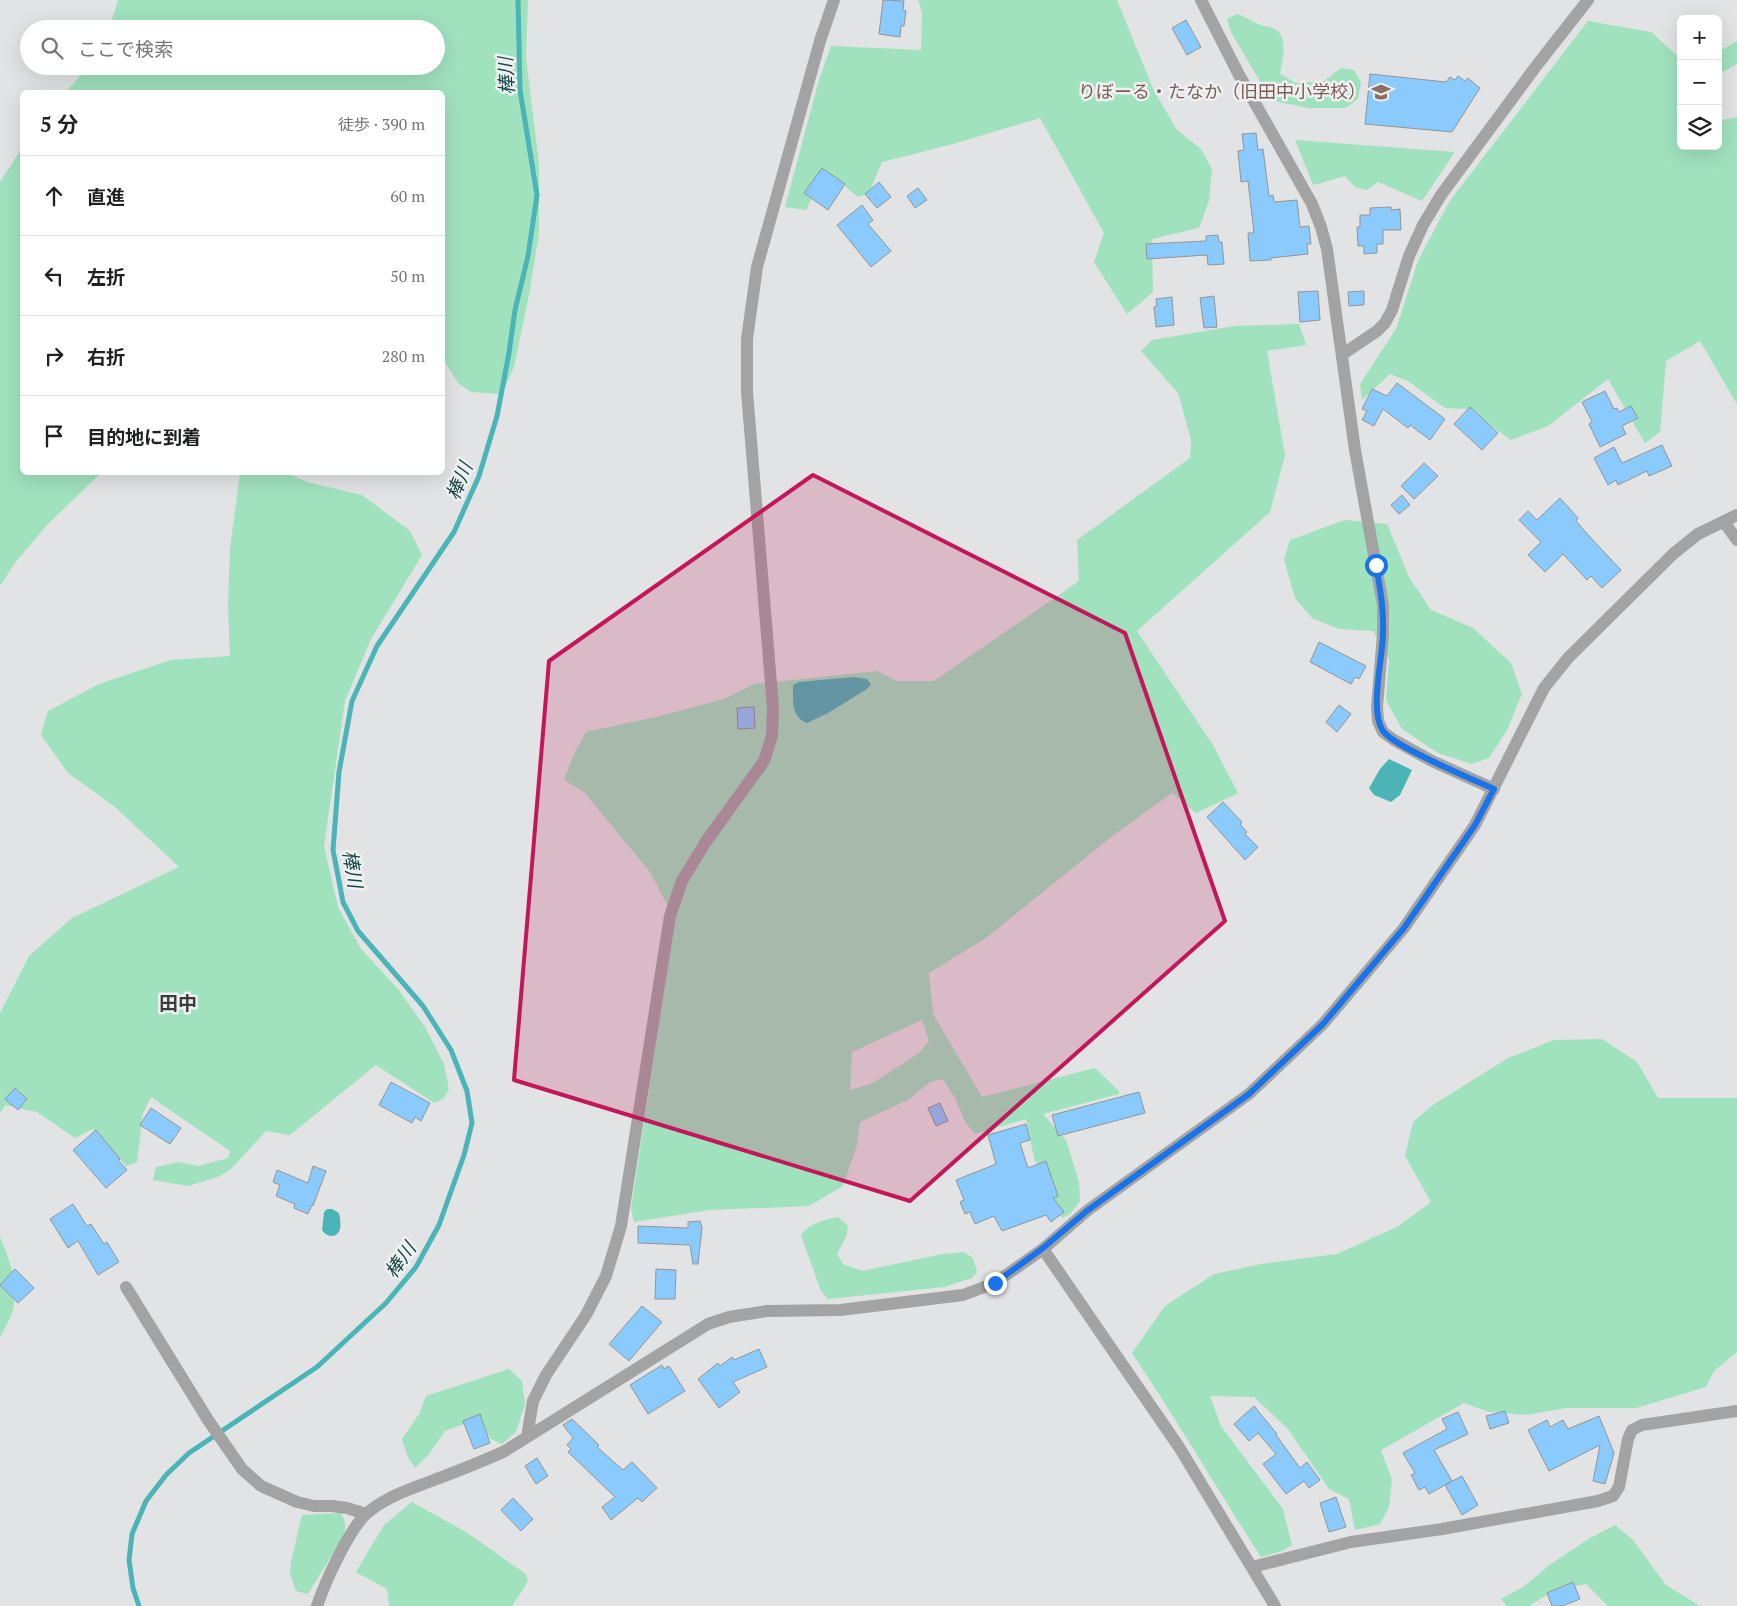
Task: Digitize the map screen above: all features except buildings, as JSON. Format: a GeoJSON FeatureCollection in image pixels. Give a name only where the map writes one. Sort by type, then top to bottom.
{"type":"FeatureCollection","features":[{"type":"Feature","properties":{"kind":"street"},"geometry":{"type":"LineString","coordinates":[[527,1437],[533,1401],[546,1375],[586,1315],[606,1276],[621,1226],[670,916],[682,881],[705,843],[764,761],[772,736],[773,708],[747,392],[747,339],[757,267],[820,42],[834,0]]}},
{"type":"Feature","properties":{"kind":"street"},"geometry":{"type":"LineString","coordinates":[[1201,0],[1238,73],[1312,204],[1322,227],[1332,273],[1357,460],[1383,605],[1383,634],[1377,708],[1378,721],[1383,732],[1394,740],[1432,761],[1494,789]]}},
{"type":"Feature","properties":{"kind":"street"},"geometry":{"type":"LineString","coordinates":[[1343,354],[1385,323],[1392,310],[1409,256],[1423,225],[1441,195],[1537,65],[1588,0]]}},
{"type":"Feature","properties":{"kind":"street"},"geometry":{"type":"LineString","coordinates":[[317,1606],[324,1588],[357,1523],[366,1514],[389,1498],[487,1459],[527,1437],[708,1324],[729,1317],[767,1311],[840,1310],[963,1295],[995,1283],[1043,1248],[1088,1210],[1249,1094],[1323,1024],[1404,928],[1475,825],[1544,688],[1568,658],[1673,554],[1698,534],[1737,516]]}},
{"type":"Feature","properties":{"kind":"street"},"geometry":{"type":"LineString","coordinates":[[1724,522],[1737,540]]}},
{"type":"Feature","properties":{"kind":"street"},"geometry":{"type":"LineString","coordinates":[[1043,1248],[1178,1447],[1275,1606]]}},
{"type":"Feature","properties":{"kind":"street"},"geometry":{"type":"LineString","coordinates":[[126,1287],[208,1420],[242,1469],[261,1486],[297,1502],[314,1506],[347,1508],[366,1514]]}},
{"type":"Feature","properties":{"kind":"street"},"geometry":{"type":"LineString","coordinates":[[1252,1567],[1350,1542],[1442,1529],[1598,1501],[1613,1496],[1620,1486],[1628,1439],[1632,1430],[1642,1424],[1737,1411]]}},
{"type":"Feature","properties":{"kind":"highlighted area"},"geometry":{"type":"Polygon","coordinates":[[[813,475],[1125,633],[1225,921],[910,1201],[514,1080],[549,661],[813,475]]]}},
{"type":"Feature","properties":{"kind":"green space"},"geometry":{"type":"Polygon","coordinates":[[[118,0],[528,0],[526,57],[539,164],[539,233],[530,290],[514,367],[502,394],[471,392],[458,383],[445,362],[445,90],[68,90],[81,75],[445,75],[445,20],[112,20],[118,0]]]}},
{"type":"Feature","properties":{"kind":"green space"},"geometry":{"type":"Polygon","coordinates":[[[918,0],[1117,0],[1153,89],[1177,130],[1201,149],[1212,169],[1209,201],[1199,228],[1152,239],[1153,292],[1127,314],[1094,262],[1104,233],[1040,118],[953,144],[882,162],[869,193],[858,197],[825,170],[806,210],[785,207],[819,80],[831,46],[921,50],[922,12],[918,0]]]}},
{"type":"Feature","properties":{"kind":"green space"},"geometry":{"type":"Polygon","coordinates":[[[1237,14],[1260,25],[1273,28],[1282,37],[1284,49],[1280,74],[1296,83],[1324,81],[1341,68],[1354,70],[1361,82],[1358,99],[1346,108],[1309,108],[1278,102],[1268,95],[1231,32],[1227,19],[1237,14]]]}},
{"type":"Feature","properties":{"kind":"green space"},"geometry":{"type":"Polygon","coordinates":[[[1588,21],[1651,32],[1677,55],[1677,150],[1722,150],[1722,120],[1737,117],[1737,404],[1700,341],[1666,361],[1660,432],[1645,443],[1608,379],[1548,426],[1511,440],[1468,409],[1445,408],[1408,381],[1390,374],[1362,400],[1360,384],[1396,329],[1418,261],[1449,202],[1588,21]]]}},
{"type":"Feature","properties":{"kind":"green space"},"geometry":{"type":"Polygon","coordinates":[[[1737,41],[1737,64],[1722,73],[1722,60],[1722,50],[1737,41]]]}},
{"type":"Feature","properties":{"kind":"green space"},"geometry":{"type":"Polygon","coordinates":[[[1295,140],[1455,152],[1422,201],[1378,182],[1367,190],[1355,187],[1345,176],[1313,185],[1295,140]]]}},
{"type":"Feature","properties":{"kind":"green space"},"geometry":{"type":"Polygon","coordinates":[[[20,151],[20,475],[99,475],[47,525],[14,564],[0,586],[0,182],[20,151]]]}},
{"type":"Feature","properties":{"kind":"green space"},"geometry":{"type":"Polygon","coordinates":[[[1299,324],[1306,345],[1267,351],[1285,455],[1270,512],[1137,631],[1213,745],[1238,793],[1196,813],[1172,793],[1111,837],[986,938],[929,973],[933,1014],[982,1097],[1095,1068],[1119,1091],[1119,1094],[1043,1114],[1066,1140],[1079,1182],[1080,1201],[1070,1214],[1062,1218],[1034,1158],[1026,1119],[975,1134],[965,1122],[955,1098],[943,1079],[930,1082],[908,1100],[860,1122],[857,1145],[843,1186],[809,1206],[709,1210],[634,1222],[631,1208],[675,920],[650,872],[584,792],[564,780],[574,754],[586,732],[656,717],[724,699],[754,684],[877,671],[897,681],[934,681],[1079,581],[1077,540],[1190,458],[1191,440],[1178,393],[1141,351],[1152,340],[1234,326],[1299,324]],[[922,1020],[852,1052],[850,1090],[873,1083],[919,1053],[929,1041],[922,1020]]]}},
{"type":"Feature","properties":{"kind":"green space"},"geometry":{"type":"Polygon","coordinates":[[[240,475],[291,475],[307,482],[362,495],[410,531],[422,555],[371,639],[345,701],[324,846],[338,907],[361,949],[398,989],[425,1027],[444,1064],[449,1089],[443,1099],[434,1103],[376,1065],[290,1135],[266,1131],[231,1169],[218,1177],[188,1186],[153,1180],[156,1167],[178,1162],[199,1166],[228,1158],[230,1151],[151,1097],[143,1113],[137,1162],[126,1166],[93,1129],[75,1138],[37,1112],[5,1105],[0,1114],[0,1013],[29,956],[72,918],[179,867],[115,807],[68,773],[41,735],[48,711],[99,684],[171,660],[230,656],[228,606],[230,549],[240,475]]]}},
{"type":"Feature","properties":{"kind":"green space"},"geometry":{"type":"Polygon","coordinates":[[[1345,520],[1387,524],[1409,577],[1431,610],[1473,628],[1511,663],[1522,694],[1507,730],[1489,758],[1472,764],[1438,753],[1402,729],[1386,700],[1389,660],[1373,631],[1339,629],[1312,618],[1295,598],[1284,559],[1290,540],[1345,520]]]}},
{"type":"Feature","properties":{"kind":"green space"},"geometry":{"type":"Polygon","coordinates":[[[1602,1039],[1637,1062],[1658,1098],[1737,1098],[1737,1352],[1714,1371],[1706,1387],[1636,1408],[1566,1408],[1526,1415],[1489,1412],[1464,1403],[1381,1450],[1392,1480],[1389,1507],[1380,1524],[1355,1530],[1349,1499],[1329,1489],[1288,1429],[1254,1397],[1210,1396],[1221,1426],[1283,1509],[1292,1545],[1282,1551],[1261,1557],[1132,1353],[1165,1306],[1214,1274],[1261,1264],[1337,1254],[1397,1227],[1431,1202],[1405,1156],[1413,1122],[1433,1105],[1508,1058],[1554,1040],[1602,1039]]]}},
{"type":"Feature","properties":{"kind":"green space"},"geometry":{"type":"Polygon","coordinates":[[[838,1217],[848,1226],[846,1237],[837,1254],[843,1264],[862,1271],[943,1254],[964,1252],[973,1258],[977,1272],[972,1278],[944,1287],[828,1299],[821,1291],[801,1235],[813,1225],[838,1217]]]}},
{"type":"Feature","properties":{"kind":"green space"},"geometry":{"type":"Polygon","coordinates":[[[0,1237],[13,1274],[15,1294],[12,1313],[0,1338],[0,1237]]]}},
{"type":"Feature","properties":{"kind":"green space"},"geometry":{"type":"Polygon","coordinates":[[[509,1369],[522,1381],[525,1404],[516,1432],[502,1444],[491,1439],[478,1419],[445,1431],[430,1453],[415,1468],[407,1455],[402,1439],[419,1414],[426,1396],[509,1369]]]}},
{"type":"Feature","properties":{"kind":"green space"},"geometry":{"type":"Polygon","coordinates":[[[412,1502],[466,1532],[526,1574],[528,1581],[512,1606],[389,1606],[387,1589],[356,1572],[384,1525],[412,1502]]]}},
{"type":"Feature","properties":{"kind":"green space"},"geometry":{"type":"Polygon","coordinates":[[[340,1513],[345,1525],[343,1537],[308,1594],[296,1591],[290,1573],[302,1515],[340,1513]]]}},
{"type":"Feature","properties":{"kind":"green space"},"geometry":{"type":"Polygon","coordinates":[[[1615,1525],[1633,1540],[1666,1585],[1700,1606],[1608,1606],[1586,1584],[1553,1591],[1529,1606],[1507,1606],[1501,1599],[1523,1587],[1551,1564],[1590,1538],[1615,1525]]]}},
{"type":"Feature","properties":{"kind":"water"},"geometry":{"type":"Polygon","coordinates":[[[854,677],[867,679],[871,685],[828,713],[807,723],[798,717],[794,707],[793,685],[799,682],[854,677]]]}},
{"type":"Feature","properties":{"kind":"water"},"geometry":{"type":"Polygon","coordinates":[[[1389,759],[1412,770],[1400,795],[1391,802],[1374,795],[1369,788],[1380,769],[1389,759]]]}},
{"type":"Feature","properties":{"kind":"water"},"geometry":{"type":"Polygon","coordinates":[[[327,1209],[332,1209],[339,1213],[340,1229],[334,1236],[322,1230],[324,1212],[327,1209]]]}},
{"type":"Feature","properties":{"kind":"waterway","name":"棒川"},"geometry":{"type":"LineString","coordinates":[[139,1606],[133,1588],[129,1560],[132,1534],[146,1501],[166,1475],[189,1453],[317,1367],[386,1303],[416,1267],[439,1225],[464,1155],[472,1123],[467,1091],[451,1050],[423,1006],[358,931],[343,902],[333,850],[339,772],[352,701],[377,646],[454,532],[479,476],[497,416],[515,310],[528,256],[537,195],[520,90],[518,0]]}},
{"type":"Feature","properties":{"kind":"place","name":"りぼーる・たなか（旧田中小学校）"},"geometry":{"type":"Point","coordinates":[1381,92]}},
{"type":"Feature","properties":{"kind":"district","name":"田中"},"geometry":{"type":"Point","coordinates":[178,1003]}},
{"type":"Feature","properties":{"kind":"route"},"geometry":{"type":"LineString","coordinates":[[995,1283],[1043,1248],[1088,1210],[1249,1094],[1323,1024],[1404,928],[1475,825],[1494,789],[1432,761],[1394,740],[1383,732],[1378,721],[1377,708],[1383,634],[1383,605],[1376,565]]}}]}
